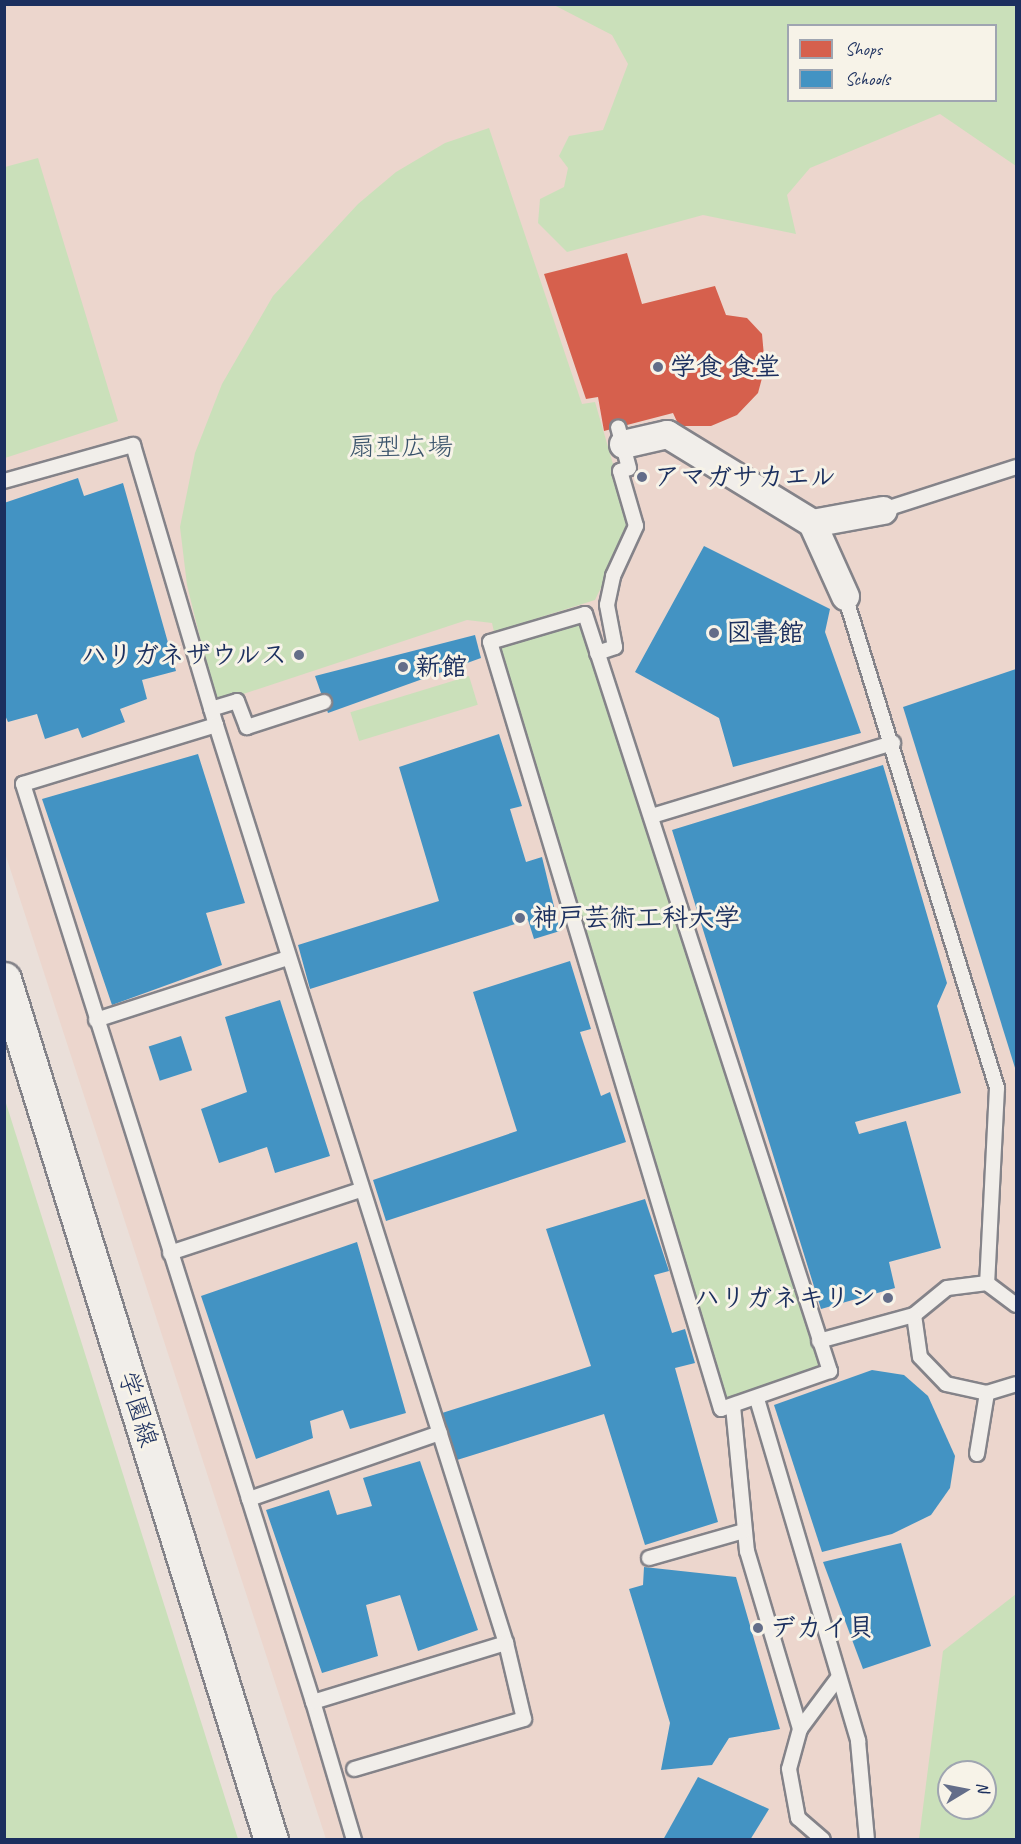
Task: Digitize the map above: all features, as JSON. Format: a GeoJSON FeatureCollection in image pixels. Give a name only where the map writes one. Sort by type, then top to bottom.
{"type":"FeatureCollection","features":[{"type":"Feature","properties":{"kind":"street"},"geometry":{"type":"LineString","coordinates":[[621,436],[667,434],[812,523],[845,597]]}},
{"type":"Feature","properties":{"kind":"street"},"geometry":{"type":"LineString","coordinates":[[812,523],[883,510]]}},
{"type":"Feature","properties":{"kind":"street","name":"学園線"},"geometry":{"type":"LineString","coordinates":[[4,979],[271,1839]]}},
{"type":"Feature","properties":{"kind":"lane"},"geometry":{"type":"LineString","coordinates":[[597,653],[615,647],[607,605],[613,576],[636,526],[620,471],[629,468],[621,436]]}},
{"type":"Feature","properties":{"kind":"lane"},"geometry":{"type":"LineString","coordinates":[[4,482],[133,445],[285,959],[506,1643],[525,1719],[354,1769]]}},
{"type":"Feature","properties":{"kind":"lane"},"geometry":{"type":"LineString","coordinates":[[883,510],[1017,467]]}},
{"type":"Feature","properties":{"kind":"lane"},"geometry":{"type":"LineString","coordinates":[[845,597],[997,1088],[987,1283]]}},
{"type":"Feature","properties":{"kind":"lane"},"geometry":{"type":"LineString","coordinates":[[585,614],[597,653],[652,816],[830,1371],[758,1399],[721,1409],[490,642],[585,614]]}},
{"type":"Feature","properties":{"kind":"lane"},"geometry":{"type":"LineString","coordinates":[[211,709],[237,701],[247,727],[324,702]]}},
{"type":"Feature","properties":{"kind":"lane"},"geometry":{"type":"LineString","coordinates":[[216,725],[22,784],[313,1702],[354,1839]]}},
{"type":"Feature","properties":{"kind":"lane"},"geometry":{"type":"LineString","coordinates":[[652,816],[892,743]]}},
{"type":"Feature","properties":{"kind":"lane"},"geometry":{"type":"LineString","coordinates":[[96,1020],[285,959]]}},
{"type":"Feature","properties":{"kind":"lane"},"geometry":{"type":"LineString","coordinates":[[170,1253],[361,1190]]}},
{"type":"Feature","properties":{"kind":"lane"},"geometry":{"type":"LineString","coordinates":[[819,1341],[914,1315],[947,1288],[987,1283],[1017,1305]]}},
{"type":"Feature","properties":{"kind":"lane"},"geometry":{"type":"LineString","coordinates":[[914,1315],[920,1357],[946,1384],[987,1393],[1017,1384]]}},
{"type":"Feature","properties":{"kind":"lane"},"geometry":{"type":"LineString","coordinates":[[977,1454],[987,1393]]}},
{"type":"Feature","properties":{"kind":"lane"},"geometry":{"type":"LineString","coordinates":[[758,1399],[858,1741],[867,1839]]}},
{"type":"Feature","properties":{"kind":"lane"},"geometry":{"type":"LineString","coordinates":[[733,1406],[744,1531],[800,1729]]}},
{"type":"Feature","properties":{"kind":"lane"},"geometry":{"type":"LineString","coordinates":[[249,1499],[440,1433]]}},
{"type":"Feature","properties":{"kind":"lane"},"geometry":{"type":"LineString","coordinates":[[649,1558],[744,1531]]}},
{"type":"Feature","properties":{"kind":"lane"},"geometry":{"type":"LineString","coordinates":[[313,1702],[506,1643]]}},
{"type":"Feature","properties":{"kind":"lane"},"geometry":{"type":"LineString","coordinates":[[823,1839],[798,1818],[789,1769],[800,1729],[838,1678]]}},
{"type":"Feature","properties":{"kind":"shaded area","name":"神戸芸術工科大学"},"geometry":{"type":"Polygon","coordinates":[[[4,5],[1016,5],[1016,1839],[326,1839],[5,853],[4,5]]]}},
{"type":"Feature","properties":{"kind":"green space"},"geometry":{"type":"Polygon","coordinates":[[[554,5],[1016,5],[1016,166],[940,114],[810,168],[787,195],[796,234],[703,215],[567,252],[538,223],[540,199],[564,187],[568,168],[559,156],[569,136],[603,130],[628,64],[612,35],[554,5]]]}},
{"type":"Feature","properties":{"kind":"green space","name":"扇型広場"},"geometry":{"type":"Polygon","coordinates":[[[489,128],[582,404],[595,402],[631,526],[595,600],[494,632],[492,623],[467,620],[216,703],[187,585],[180,527],[195,453],[222,384],[273,296],[358,204],[396,172],[445,143],[489,128]]]}},
{"type":"Feature","properties":{"kind":"green space"},"geometry":{"type":"Polygon","coordinates":[[[38,158],[118,421],[5,458],[5,167],[38,158]]]}},
{"type":"Feature","properties":{"kind":"green space"},"geometry":{"type":"Polygon","coordinates":[[[585,614],[830,1371],[721,1409],[490,642],[585,614]]]}},
{"type":"Feature","properties":{"kind":"green space"},"geometry":{"type":"Polygon","coordinates":[[[469,676],[478,705],[359,741],[350,712],[469,676]]]}},
{"type":"Feature","properties":{"kind":"green space"},"geometry":{"type":"Polygon","coordinates":[[[5,1100],[238,1839],[5,1839],[5,1100]]]}},
{"type":"Feature","properties":{"kind":"green space"},"geometry":{"type":"Polygon","coordinates":[[[1016,1594],[1016,1839],[919,1839],[943,1651],[1016,1594]]]}},
{"type":"Feature","properties":{"kind":"building: Shops"},"geometry":{"type":"Polygon","coordinates":[[[627,253],[642,304],[715,286],[726,315],[747,318],[762,334],[765,367],[758,393],[737,415],[711,426],[679,426],[673,413],[604,431],[598,397],[586,399],[544,274],[627,253]]]}},
{"type":"Feature","properties":{"kind":"building: Schools"},"geometry":{"type":"Polygon","coordinates":[[[78,478],[84,496],[123,483],[176,671],[142,680],[147,699],[120,709],[125,722],[82,738],[78,728],[45,739],[37,714],[8,722],[4,713],[4,503],[78,478]]]}},
{"type":"Feature","properties":{"kind":"building: Schools"},"geometry":{"type":"Polygon","coordinates":[[[704,546],[830,609],[825,632],[861,733],[733,767],[719,718],[635,672],[704,546]]]}},
{"type":"Feature","properties":{"kind":"building: Schools","name":"新館"},"geometry":{"type":"Polygon","coordinates":[[[475,635],[481,658],[328,713],[315,676],[475,635]]]}},
{"type":"Feature","properties":{"kind":"building: Schools"},"geometry":{"type":"Polygon","coordinates":[[[1016,669],[1016,1071],[903,707],[1016,669]]]}},
{"type":"Feature","properties":{"kind":"building: Schools"},"geometry":{"type":"Polygon","coordinates":[[[499,734],[522,806],[510,809],[526,862],[542,857],[560,931],[534,939],[528,920],[310,989],[298,945],[439,901],[399,767],[499,734]]]}},
{"type":"Feature","properties":{"kind":"building: Schools"},"geometry":{"type":"Polygon","coordinates":[[[198,754],[245,903],[206,913],[222,965],[112,1005],[42,799],[198,754]]]}},
{"type":"Feature","properties":{"kind":"building: Schools"},"geometry":{"type":"Polygon","coordinates":[[[883,765],[947,983],[937,1006],[961,1093],[855,1122],[859,1134],[906,1121],[941,1248],[889,1262],[895,1288],[821,1309],[672,830],[883,765]]]}},
{"type":"Feature","properties":{"kind":"building: Schools"},"geometry":{"type":"Polygon","coordinates":[[[570,961],[591,1029],[580,1032],[601,1096],[610,1092],[626,1142],[386,1221],[373,1180],[517,1131],[473,992],[570,961]]]}},
{"type":"Feature","properties":{"kind":"building: Schools"},"geometry":{"type":"Polygon","coordinates":[[[280,1000],[330,1156],[275,1173],[267,1147],[219,1163],[201,1109],[247,1092],[225,1017],[280,1000]]]}},
{"type":"Feature","properties":{"kind":"building: Schools"},"geometry":{"type":"Polygon","coordinates":[[[181,1036],[192,1070],[160,1081],[149,1047],[181,1036]]]}},
{"type":"Feature","properties":{"kind":"building: Schools"},"geometry":{"type":"Polygon","coordinates":[[[645,1199],[669,1271],[654,1275],[672,1333],[685,1329],[695,1363],[675,1368],[718,1522],[645,1545],[604,1414],[457,1460],[442,1413],[591,1366],[546,1229],[645,1199]]]}},
{"type":"Feature","properties":{"kind":"building: Schools"},"geometry":{"type":"Polygon","coordinates":[[[357,1242],[406,1413],[350,1429],[343,1410],[310,1421],[313,1438],[256,1459],[201,1296],[357,1242]]]}},
{"type":"Feature","properties":{"kind":"building: Schools"},"geometry":{"type":"Polygon","coordinates":[[[872,1370],[904,1375],[928,1396],[955,1456],[950,1488],[931,1515],[892,1534],[822,1552],[774,1405],[872,1370]]]}},
{"type":"Feature","properties":{"kind":"building: Schools"},"geometry":{"type":"Polygon","coordinates":[[[420,1461],[478,1630],[418,1651],[400,1595],[366,1605],[378,1656],[322,1673],[266,1510],[329,1490],[337,1515],[372,1506],[363,1478],[420,1461]]]}},
{"type":"Feature","properties":{"kind":"building: Schools"},"geometry":{"type":"Polygon","coordinates":[[[901,1543],[931,1646],[863,1669],[823,1562],[901,1543]]]}},
{"type":"Feature","properties":{"kind":"building: Schools"},"geometry":{"type":"Polygon","coordinates":[[[644,1567],[736,1577],[780,1729],[729,1738],[712,1765],[661,1770],[670,1723],[629,1589],[643,1585],[644,1567]]]}},
{"type":"Feature","properties":{"kind":"building: Schools"},"geometry":{"type":"Polygon","coordinates":[[[698,1777],[769,1809],[750,1840],[663,1840],[698,1777]]]}},
{"type":"Feature","properties":{"kind":"place","name":"学食 食堂"},"geometry":{"type":"Point","coordinates":[658,367]}},
{"type":"Feature","properties":{"kind":"place","name":"アマガサカエル"},"geometry":{"type":"Point","coordinates":[642,477]}},
{"type":"Feature","properties":{"kind":"place","name":"図書館"},"geometry":{"type":"Point","coordinates":[714,633]}},
{"type":"Feature","properties":{"kind":"place","name":"ハリガネザウルス"},"geometry":{"type":"Point","coordinates":[299,655]}},
{"type":"Feature","properties":{"kind":"place","name":"新館"},"geometry":{"type":"Point","coordinates":[403,667]}},
{"type":"Feature","properties":{"kind":"place","name":"神戸芸術工科大学"},"geometry":{"type":"Point","coordinates":[520,918]}},
{"type":"Feature","properties":{"kind":"place","name":"ハリガネキリン"},"geometry":{"type":"Point","coordinates":[888,1298]}},
{"type":"Feature","properties":{"kind":"place","name":"デカイ貝"},"geometry":{"type":"Point","coordinates":[758,1628]}}]}
